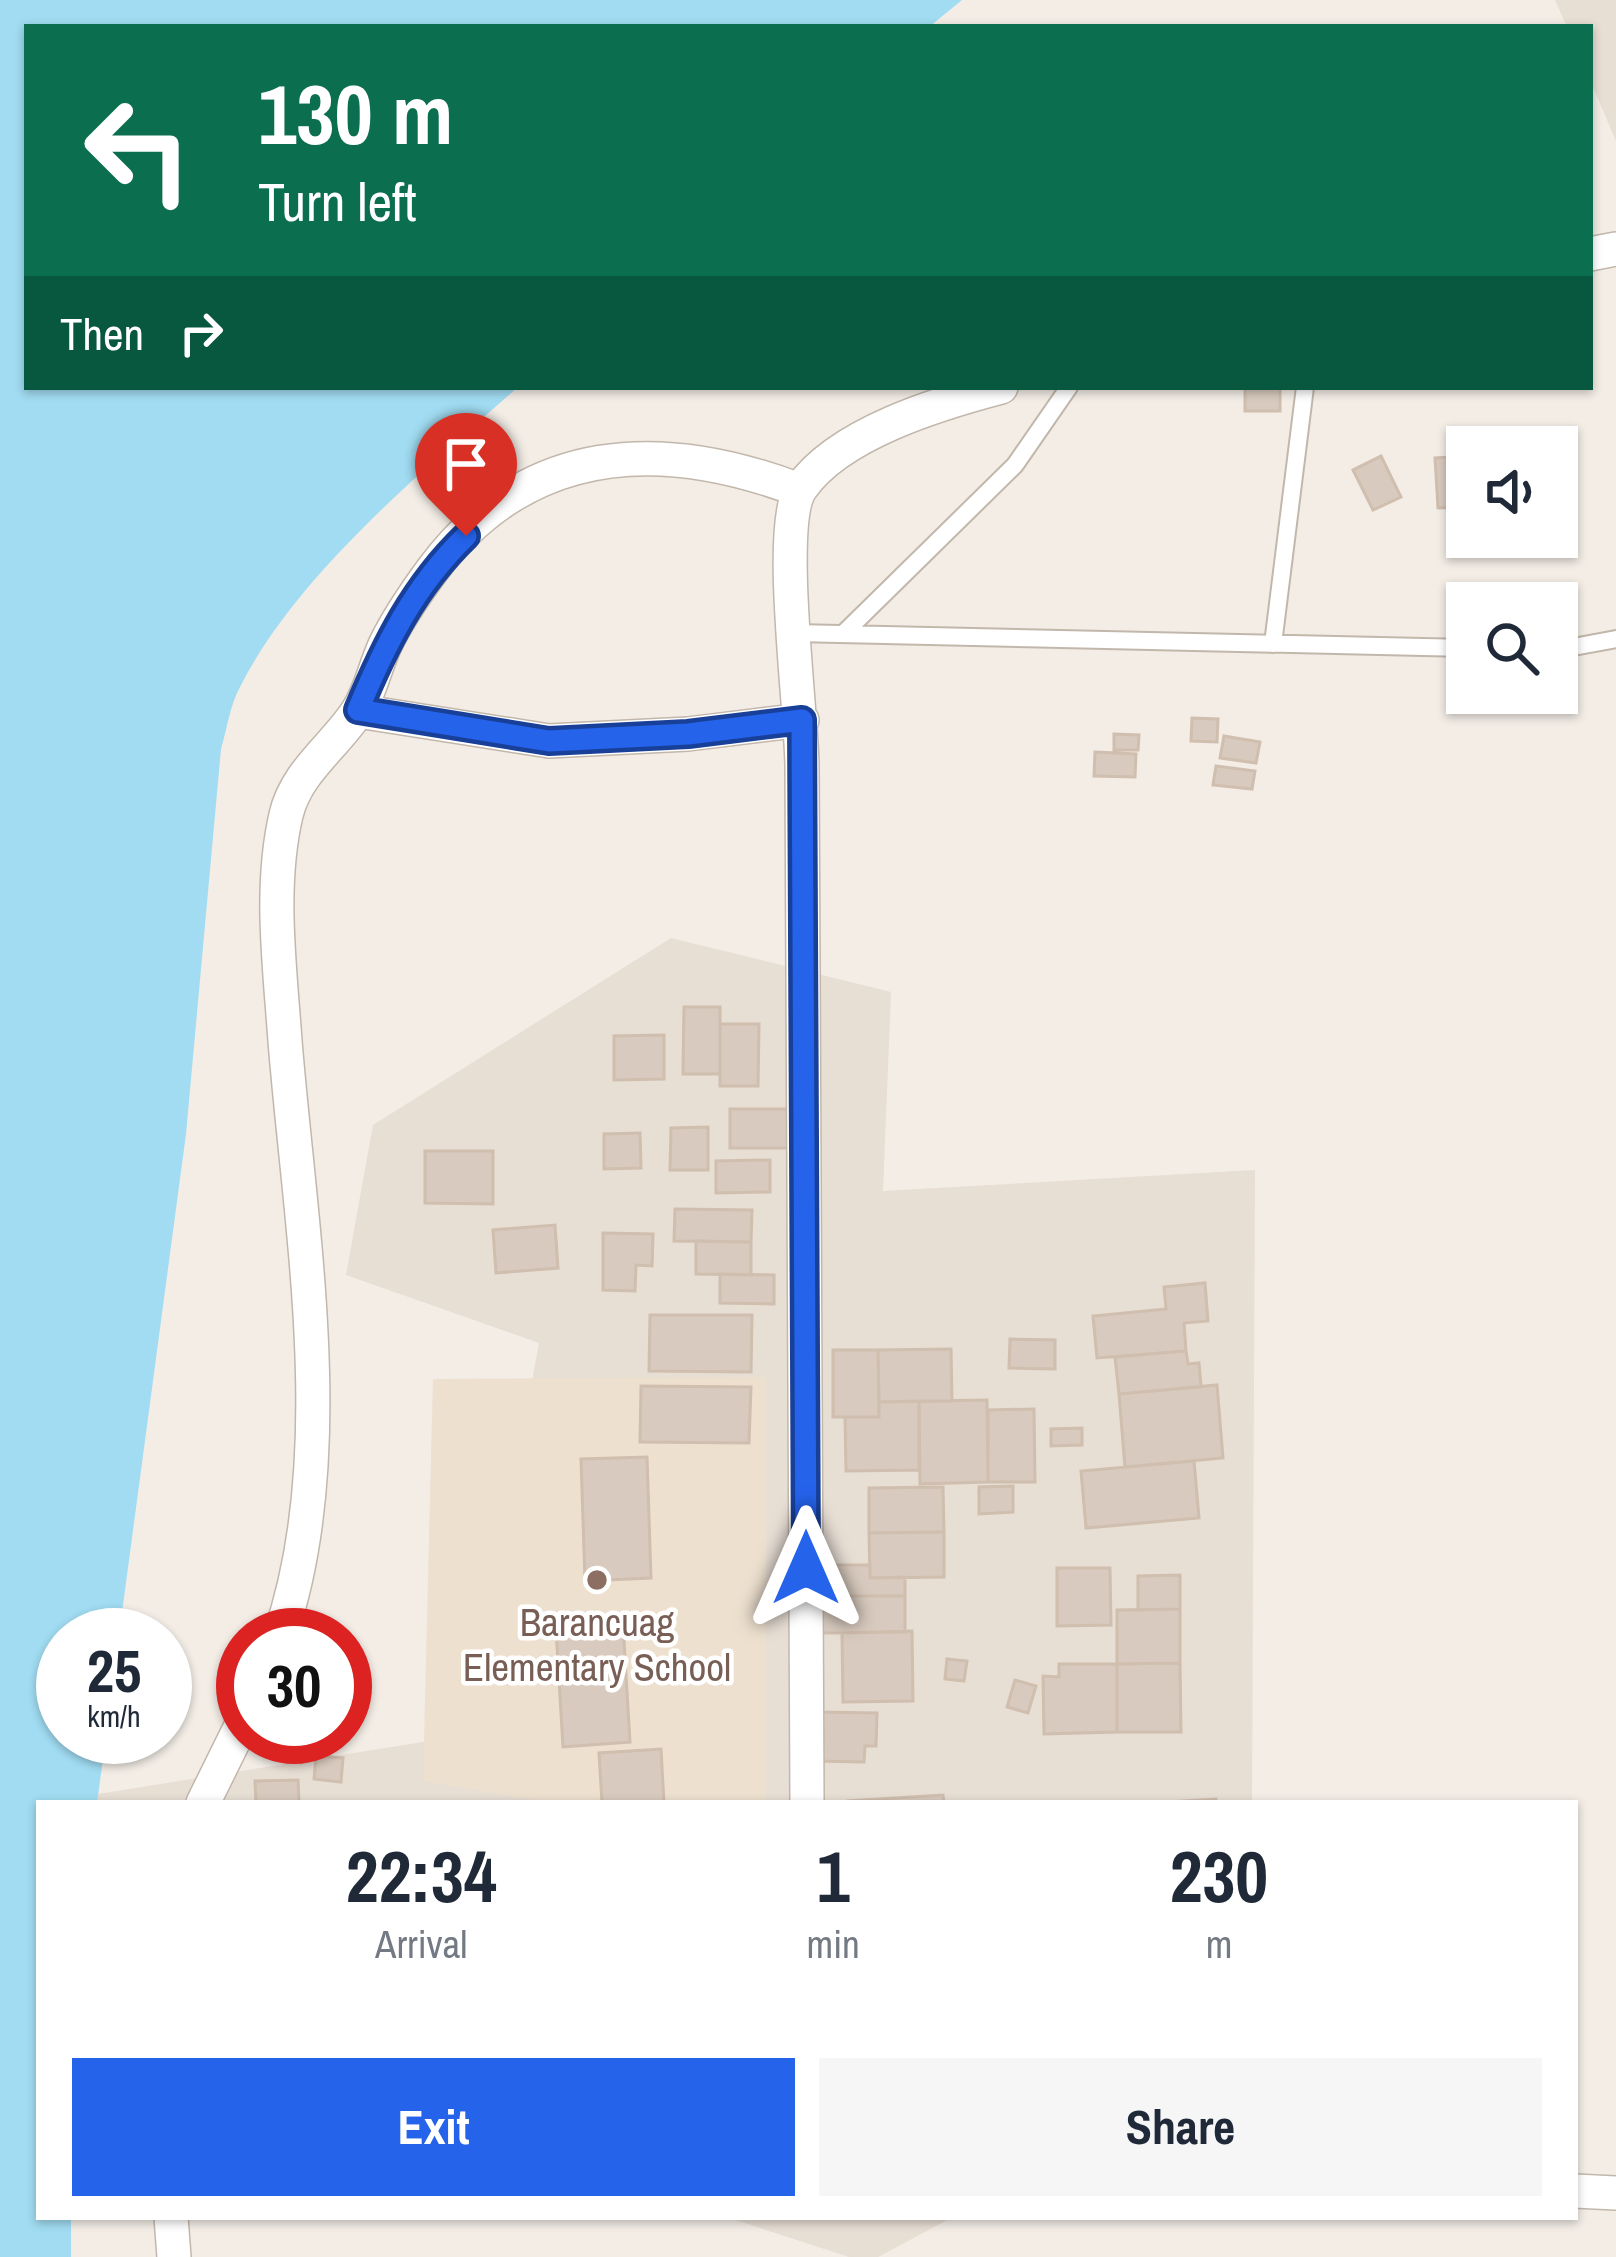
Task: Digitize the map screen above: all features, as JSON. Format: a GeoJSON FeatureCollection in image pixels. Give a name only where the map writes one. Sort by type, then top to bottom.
{"type":"FeatureCollection","features":[{"type":"Feature","properties":{"kind":"street"},"geometry":{"type":"LineString","coordinates":[[807,1800],[802,720],[790,536],[799,490],[830,460],[878,430],[992,390]]}},
{"type":"Feature","properties":{"kind":"street"},"geometry":{"type":"LineString","coordinates":[[286,1608],[302,1530],[311,1445],[278,879],[286,813],[303,775],[358,710],[387,641],[435,566],[497,507],[572,464],[692,460],[799,490]]}},
{"type":"Feature","properties":{"kind":"street"},"geometry":{"type":"LineString","coordinates":[[358,710],[549,741],[688,734],[802,720]]}},
{"type":"Feature","properties":{"kind":"street"},"geometry":{"type":"LineString","coordinates":[[204,1800],[222,1764]]}},
{"type":"Feature","properties":{"kind":"street"},"geometry":{"type":"LineString","coordinates":[[1578,2191],[1616,2193]]}},
{"type":"Feature","properties":{"kind":"street"},"geometry":{"type":"LineString","coordinates":[[171,2220],[174,2257]]}},
{"type":"Feature","properties":{"kind":"lane"},"geometry":{"type":"LineString","coordinates":[[843,634],[1015,465],[1067,390]]}},
{"type":"Feature","properties":{"kind":"lane"},"geometry":{"type":"LineString","coordinates":[[1273,644],[1305,390]]}},
{"type":"Feature","properties":{"kind":"lane"},"geometry":{"type":"LineString","coordinates":[[795,633],[1446,648]]}},
{"type":"Feature","properties":{"kind":"lane"},"geometry":{"type":"LineString","coordinates":[[1578,646],[1616,639]]}},
{"type":"Feature","properties":{"kind":"shaded area"},"geometry":{"type":"Polygon","coordinates":[[[1555,0],[1616,0],[1616,141],[1593,87],[1593,24],[1566,24],[1555,0]]]}},
{"type":"Feature","properties":{"kind":"shaded area"},"geometry":{"type":"Polygon","coordinates":[[[671,938],[891,992],[883,1191],[1255,1170],[1252,1800],[97,1800],[98,1794],[286,1764],[372,1764],[372,1750],[467,1735],[539,1343],[346,1275],[373,1125],[671,938]]]}},
{"type":"Feature","properties":{"kind":"shaded area","name":"Barancuag Elementary School"},"geometry":{"type":"Polygon","coordinates":[[[766,1377],[766,1800],[535,1800],[423,1781],[433,1379],[766,1377]]]}},
{"type":"Feature","properties":{"kind":"shaded area"},"geometry":{"type":"Polygon","coordinates":[[[735,2220],[947,2220],[878,2257],[849,2257],[735,2220]]]}},
{"type":"Feature","properties":{"kind":"water"},"geometry":{"type":"Polygon","coordinates":[[[0,0],[962,0],[933,24],[24,24],[24,390],[515,390],[365,526],[294,604],[240,687],[221,749],[186,1134],[123,1608],[36,1608],[36,1764],[102,1764],[97,1800],[36,1800],[36,2220],[71,2220],[71,2257],[0,2257],[0,0]]]}},
{"type":"Feature","properties":{"kind":"building"},"geometry":{"type":"Polygon","coordinates":[[[1245,390],[1280,390],[1280,411],[1245,411],[1245,390]]]}},
{"type":"Feature","properties":{"kind":"building"},"geometry":{"type":"Polygon","coordinates":[[[1381,456],[1401,497],[1373,510],[1353,470],[1381,456]]]}},
{"type":"Feature","properties":{"kind":"building"},"geometry":{"type":"Polygon","coordinates":[[[1446,457],[1446,508],[1438,508],[1435,458],[1446,457]]]}},
{"type":"Feature","properties":{"kind":"building"},"geometry":{"type":"Polygon","coordinates":[[[1192,718],[1218,719],[1217,742],[1191,741],[1192,718]]]}},
{"type":"Feature","properties":{"kind":"building"},"geometry":{"type":"Polygon","coordinates":[[[1114,734],[1139,735],[1138,750],[1114,750],[1114,734]]]}},
{"type":"Feature","properties":{"kind":"building"},"geometry":{"type":"Polygon","coordinates":[[[1224,736],[1260,742],[1256,763],[1220,758],[1224,736]]]}},
{"type":"Feature","properties":{"kind":"building"},"geometry":{"type":"Polygon","coordinates":[[[1095,752],[1136,754],[1135,777],[1094,776],[1095,752]]]}},
{"type":"Feature","properties":{"kind":"building"},"geometry":{"type":"Polygon","coordinates":[[[1216,766],[1255,771],[1252,789],[1213,785],[1216,766]]]}},
{"type":"Feature","properties":{"kind":"building"},"geometry":{"type":"Polygon","coordinates":[[[684,1007],[720,1007],[720,1074],[683,1074],[684,1007]]]}},
{"type":"Feature","properties":{"kind":"building"},"geometry":{"type":"Polygon","coordinates":[[[720,1024],[759,1024],[758,1086],[720,1086],[720,1024]]]}},
{"type":"Feature","properties":{"kind":"building"},"geometry":{"type":"Polygon","coordinates":[[[664,1035],[664,1079],[614,1080],[614,1036],[664,1035]]]}},
{"type":"Feature","properties":{"kind":"building"},"geometry":{"type":"Polygon","coordinates":[[[730,1109],[791,1109],[791,1148],[730,1148],[730,1109]]]}},
{"type":"Feature","properties":{"kind":"building"},"geometry":{"type":"Polygon","coordinates":[[[708,1127],[708,1170],[670,1170],[671,1128],[708,1127]]]}},
{"type":"Feature","properties":{"kind":"building"},"geometry":{"type":"Polygon","coordinates":[[[640,1133],[641,1168],[604,1169],[604,1134],[640,1133]]]}},
{"type":"Feature","properties":{"kind":"building"},"geometry":{"type":"Polygon","coordinates":[[[425,1151],[493,1151],[493,1204],[425,1203],[425,1151]]]}},
{"type":"Feature","properties":{"kind":"building"},"geometry":{"type":"Polygon","coordinates":[[[770,1160],[770,1192],[716,1193],[716,1161],[770,1160]]]}},
{"type":"Feature","properties":{"kind":"building"},"geometry":{"type":"Polygon","coordinates":[[[675,1209],[752,1210],[751,1242],[674,1241],[675,1209]]]}},
{"type":"Feature","properties":{"kind":"building"},"geometry":{"type":"Polygon","coordinates":[[[555,1225],[558,1268],[496,1273],[493,1230],[555,1225]]]}},
{"type":"Feature","properties":{"kind":"building"},"geometry":{"type":"Polygon","coordinates":[[[603,1233],[653,1234],[652,1266],[636,1265],[635,1291],[603,1290],[603,1233]]]}},
{"type":"Feature","properties":{"kind":"building"},"geometry":{"type":"Polygon","coordinates":[[[696,1241],[751,1242],[751,1275],[696,1274],[696,1241]]]}},
{"type":"Feature","properties":{"kind":"building"},"geometry":{"type":"Polygon","coordinates":[[[720,1274],[774,1275],[774,1304],[720,1303],[720,1274]]]}},
{"type":"Feature","properties":{"kind":"building"},"geometry":{"type":"Polygon","coordinates":[[[1205,1283],[1208,1321],[1184,1323],[1186,1351],[1097,1358],[1093,1316],[1166,1309],[1164,1287],[1205,1283]]]}},
{"type":"Feature","properties":{"kind":"building"},"geometry":{"type":"Polygon","coordinates":[[[650,1315],[752,1315],[751,1372],[649,1371],[650,1315]]]}},
{"type":"Feature","properties":{"kind":"building"},"geometry":{"type":"Polygon","coordinates":[[[1010,1339],[1055,1340],[1055,1369],[1009,1368],[1010,1339]]]}},
{"type":"Feature","properties":{"kind":"building"},"geometry":{"type":"Polygon","coordinates":[[[951,1349],[952,1401],[879,1402],[878,1350],[951,1349]]]}},
{"type":"Feature","properties":{"kind":"building"},"geometry":{"type":"Polygon","coordinates":[[[833,1350],[878,1350],[879,1417],[833,1417],[833,1350]]]}},
{"type":"Feature","properties":{"kind":"building"},"geometry":{"type":"Polygon","coordinates":[[[1186,1351],[1188,1364],[1199,1363],[1201,1387],[1119,1394],[1115,1357],[1186,1351]]]}},
{"type":"Feature","properties":{"kind":"building"},"geometry":{"type":"Polygon","coordinates":[[[1217,1385],[1223,1458],[1125,1467],[1119,1394],[1217,1385]]]}},
{"type":"Feature","properties":{"kind":"building"},"geometry":{"type":"Polygon","coordinates":[[[641,1386],[751,1387],[749,1443],[640,1442],[641,1386]]]}},
{"type":"Feature","properties":{"kind":"building"},"geometry":{"type":"Polygon","coordinates":[[[987,1400],[988,1482],[920,1484],[919,1401],[987,1400]]]}},
{"type":"Feature","properties":{"kind":"building"},"geometry":{"type":"Polygon","coordinates":[[[919,1401],[919,1470],[846,1471],[845,1417],[879,1417],[879,1402],[919,1401]]]}},
{"type":"Feature","properties":{"kind":"building"},"geometry":{"type":"Polygon","coordinates":[[[1034,1409],[1035,1482],[988,1482],[988,1410],[1034,1409]]]}},
{"type":"Feature","properties":{"kind":"building"},"geometry":{"type":"Polygon","coordinates":[[[1082,1428],[1082,1445],[1051,1446],[1051,1429],[1082,1428]]]}},
{"type":"Feature","properties":{"kind":"building"},"geometry":{"type":"Polygon","coordinates":[[[647,1457],[651,1578],[585,1581],[581,1459],[647,1457]]]}},
{"type":"Feature","properties":{"kind":"building"},"geometry":{"type":"Polygon","coordinates":[[[1194,1461],[1199,1518],[1086,1528],[1081,1471],[1194,1461]]]}},
{"type":"Feature","properties":{"kind":"building"},"geometry":{"type":"Polygon","coordinates":[[[1013,1486],[1013,1512],[979,1514],[979,1487],[1013,1486]]]}},
{"type":"Feature","properties":{"kind":"building"},"geometry":{"type":"Polygon","coordinates":[[[943,1487],[944,1532],[869,1533],[869,1488],[943,1487]]]}},
{"type":"Feature","properties":{"kind":"building"},"geometry":{"type":"Polygon","coordinates":[[[944,1532],[944,1577],[870,1578],[869,1533],[944,1532]]]}},
{"type":"Feature","properties":{"kind":"building"},"geometry":{"type":"Polygon","coordinates":[[[834,1565],[870,1565],[870,1578],[905,1577],[905,1596],[834,1596],[834,1565]]]}},
{"type":"Feature","properties":{"kind":"building"},"geometry":{"type":"Polygon","coordinates":[[[1057,1568],[1110,1568],[1111,1625],[1057,1626],[1057,1568]]]}},
{"type":"Feature","properties":{"kind":"building"},"geometry":{"type":"Polygon","coordinates":[[[1180,1575],[1180,1609],[1138,1610],[1138,1576],[1180,1575]]]}},
{"type":"Feature","properties":{"kind":"building"},"geometry":{"type":"Polygon","coordinates":[[[822,1596],[905,1596],[905,1632],[822,1633],[822,1596]]]}},
{"type":"Feature","properties":{"kind":"building"},"geometry":{"type":"Polygon","coordinates":[[[1180,1609],[1180,1663],[1117,1664],[1117,1610],[1180,1609]]]}},
{"type":"Feature","properties":{"kind":"building"},"geometry":{"type":"Polygon","coordinates":[[[623,1624],[630,1742],[563,1747],[556,1629],[623,1624]]]}},
{"type":"Feature","properties":{"kind":"building"},"geometry":{"type":"Polygon","coordinates":[[[912,1631],[913,1701],[843,1702],[842,1633],[912,1631]]]}},
{"type":"Feature","properties":{"kind":"building"},"geometry":{"type":"Polygon","coordinates":[[[947,1659],[967,1661],[964,1681],[945,1679],[947,1659]]]}},
{"type":"Feature","properties":{"kind":"building"},"geometry":{"type":"Polygon","coordinates":[[[1180,1663],[1181,1732],[1117,1732],[1117,1664],[1180,1663]]]}},
{"type":"Feature","properties":{"kind":"building"},"geometry":{"type":"Polygon","coordinates":[[[1059,1664],[1117,1664],[1117,1732],[1044,1734],[1043,1676],[1059,1677],[1059,1664]]]}},
{"type":"Feature","properties":{"kind":"building"},"geometry":{"type":"Polygon","coordinates":[[[1015,1680],[1036,1686],[1028,1713],[1007,1707],[1015,1680]]]}},
{"type":"Feature","properties":{"kind":"building"},"geometry":{"type":"Polygon","coordinates":[[[814,1712],[877,1713],[876,1746],[865,1746],[864,1762],[813,1761],[814,1712]]]}},
{"type":"Feature","properties":{"kind":"building"},"geometry":{"type":"Polygon","coordinates":[[[661,1749],[664,1800],[602,1800],[599,1753],[661,1749]]]}},
{"type":"Feature","properties":{"kind":"building"},"geometry":{"type":"Polygon","coordinates":[[[315,1764],[342,1764],[341,1782],[314,1779],[315,1764]]]}},
{"type":"Feature","properties":{"kind":"building"},"geometry":{"type":"Polygon","coordinates":[[[298,1780],[299,1800],[256,1800],[255,1781],[298,1780]]]}},
{"type":"Feature","properties":{"kind":"building"},"geometry":{"type":"Polygon","coordinates":[[[943,1795],[944,1800],[864,1800],[943,1795]]]}},
{"type":"Feature","properties":{"kind":"place","name":"Barancuag Elementary School"},"geometry":{"type":"Point","coordinates":[597,1580]}},
{"type":"Feature","properties":{"kind":"route"},"geometry":{"type":"LineString","coordinates":[[466,536],[435,566],[387,641],[358,710],[549,741],[688,734],[802,720],[806,1568]]}}]}
